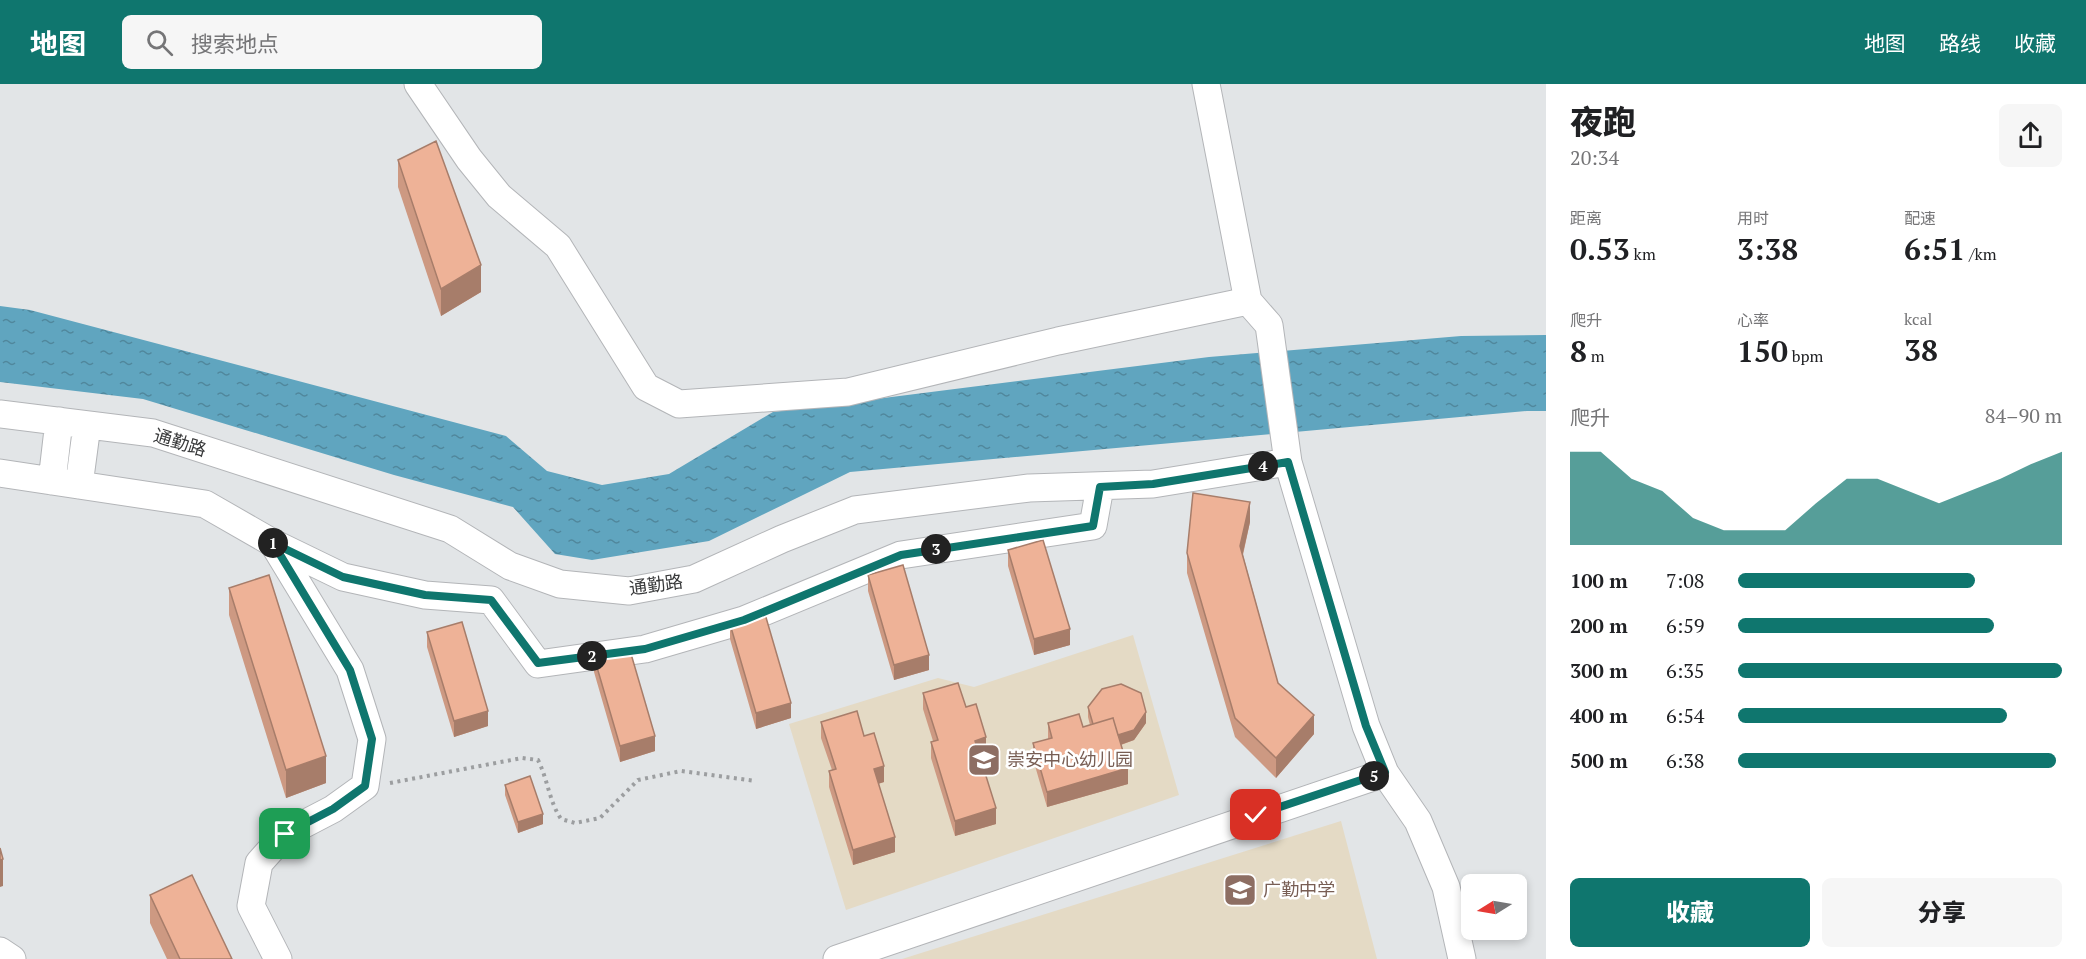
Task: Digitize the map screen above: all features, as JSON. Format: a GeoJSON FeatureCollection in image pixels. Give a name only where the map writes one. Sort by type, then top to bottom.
{"type":"FeatureCollection","features":[{"type":"Feature","properties":{"kind":"street"},"geometry":{"type":"LineString","coordinates":[[418,84],[469,159],[499,196],[558,246],[646,387],[679,404],[848,392],[1059,341],[1248,301]]}},
{"type":"Feature","properties":{"kind":"street"},"geometry":{"type":"LineString","coordinates":[[1206,84],[1248,301],[1269,326],[1288,462],[1366,726],[1385,772],[1418,822],[1446,887],[1462,959]]}},
{"type":"Feature","properties":{"kind":"street","name":"通勤路"},"geometry":{"type":"LineString","coordinates":[[0,414],[153,433],[450,529],[510,566],[560,584],[629,591],[694,579],[782,538],[855,510],[1029,488],[1153,484],[1288,462]]}},
{"type":"Feature","properties":{"kind":"street"},"geometry":{"type":"LineString","coordinates":[[52,481],[59,422]]}},
{"type":"Feature","properties":{"kind":"street"},"geometry":{"type":"LineString","coordinates":[[79,485],[87,425]]}},
{"type":"Feature","properties":{"kind":"street"},"geometry":{"type":"LineString","coordinates":[[0,473],[205,504],[273,543],[343,577],[425,595],[491,600],[538,663],[645,649],[744,620],[901,555],[1093,526],[1100,487]]}},
{"type":"Feature","properties":{"kind":"street"},"geometry":{"type":"LineString","coordinates":[[273,543],[350,670],[372,739],[365,786],[333,809],[285,834],[259,863],[251,906],[278,959]]}},
{"type":"Feature","properties":{"kind":"street"},"geometry":{"type":"LineString","coordinates":[[837,959],[1385,772]]}},
{"type":"Feature","properties":{"kind":"street"},"geometry":{"type":"LineString","coordinates":[[0,951],[12,959]]}},
{"type":"Feature","properties":{"kind":"path"},"geometry":{"type":"LineString","coordinates":[[365,786],[431,777],[522,758],[537,760],[548,779],[552,805],[561,819],[575,823],[600,818],[638,780],[681,771],[756,781]]}},
{"type":"Feature","properties":{"kind":"shaded area","name":"崇安中心幼儿园"},"geometry":{"type":"Polygon","coordinates":[[[1133,635],[1179,795],[846,910],[789,724],[938,678],[974,687],[1133,635]]]}},
{"type":"Feature","properties":{"kind":"shaded area","name":"广勤中学"},"geometry":{"type":"Polygon","coordinates":[[[1341,821],[1377,959],[902,959],[1341,821]]]}},
{"type":"Feature","properties":{"kind":"water"},"geometry":{"type":"Polygon","coordinates":[[[0,306],[30,310],[506,436],[547,471],[602,485],[669,474],[773,412],[1209,357],[1461,336],[1546,335],[1546,411],[850,472],[709,541],[592,560],[555,554],[513,507],[394,475],[143,399],[0,382],[0,306]]]}},
{"type":"Feature","properties":{"kind":"building"},"geometry":{"type":"Polygon","coordinates":[[[436,141],[481,265],[441,289],[398,160],[436,141]]]}},
{"type":"Feature","properties":{"kind":"building"},"geometry":{"type":"Polygon","coordinates":[[[1193,493],[1250,502],[1240,546],[1278,683],[1314,715],[1276,758],[1235,718],[1187,553],[1193,493]]]}},
{"type":"Feature","properties":{"kind":"building"},"geometry":{"type":"Polygon","coordinates":[[[1043,540],[1070,629],[1034,639],[1008,550],[1043,540]]]}},
{"type":"Feature","properties":{"kind":"building"},"geometry":{"type":"Polygon","coordinates":[[[903,565],[929,655],[894,665],[868,575],[903,565]]]}},
{"type":"Feature","properties":{"kind":"building"},"geometry":{"type":"Polygon","coordinates":[[[269,575],[326,756],[286,770],[229,588],[269,575]]]}},
{"type":"Feature","properties":{"kind":"building"},"geometry":{"type":"Polygon","coordinates":[[[765,614],[791,703],[756,713],[730,624],[765,614]]]}},
{"type":"Feature","properties":{"kind":"building"},"geometry":{"type":"Polygon","coordinates":[[[462,622],[488,711],[454,721],[427,632],[462,622]]]}},
{"type":"Feature","properties":{"kind":"building"},"geometry":{"type":"Polygon","coordinates":[[[629,647],[655,736],[620,746],[594,657],[629,647]]]}},
{"type":"Feature","properties":{"kind":"building"},"geometry":{"type":"Polygon","coordinates":[[[958,683],[966,707],[976,704],[986,737],[975,741],[996,808],[955,821],[931,742],[938,740],[923,693],[958,683]]]}},
{"type":"Feature","properties":{"kind":"building"},"geometry":{"type":"Polygon","coordinates":[[[1121,684],[1141,693],[1146,712],[1134,730],[1118,735],[1113,718],[1093,724],[1088,707],[1102,689],[1121,684]]]}},
{"type":"Feature","properties":{"kind":"building"},"geometry":{"type":"Polygon","coordinates":[[[857,711],[864,736],[874,733],[884,766],[874,769],[895,837],[853,850],[829,771],[836,769],[821,722],[857,711]]]}},
{"type":"Feature","properties":{"kind":"building"},"geometry":{"type":"Polygon","coordinates":[[[1079,714],[1083,727],[1113,718],[1128,768],[1047,792],[1033,743],[1052,738],[1048,723],[1079,714]]]}},
{"type":"Feature","properties":{"kind":"building"},"geometry":{"type":"Polygon","coordinates":[[[530,776],[543,814],[518,822],[505,785],[530,776]]]}},
{"type":"Feature","properties":{"kind":"building"},"geometry":{"type":"Polygon","coordinates":[[[192,875],[232,959],[180,959],[150,895],[192,875]]]}},
{"type":"Feature","properties":{"kind":"place","name":"崇安中心幼儿园"},"geometry":{"type":"Point","coordinates":[984,760]}},
{"type":"Feature","properties":{"kind":"place","name":"广勤中学"},"geometry":{"type":"Point","coordinates":[1240,890]}},
{"type":"Feature","properties":{"kind":"route"},"geometry":{"type":"LineString","coordinates":[[285,834],[333,809],[365,786],[372,739],[350,670],[273,543],[343,577],[425,595],[491,600],[538,663],[645,649],[744,620],[901,555],[1093,526],[1100,487],[1153,484],[1288,462],[1366,726],[1385,772],[1256,815]]}}]}
